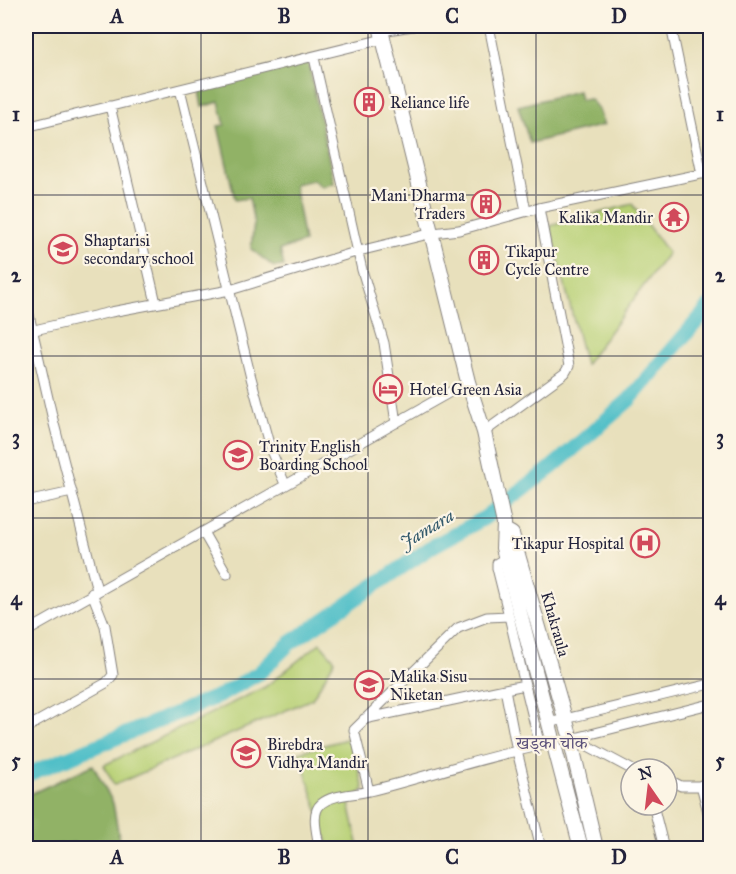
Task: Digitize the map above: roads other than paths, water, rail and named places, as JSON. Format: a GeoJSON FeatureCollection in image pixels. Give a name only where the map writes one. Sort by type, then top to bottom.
{"type":"FeatureCollection","features":[{"type":"Feature","properties":{"kind":"main road"},"geometry":{"type":"LineString","coordinates":[[382,32],[468,382],[484,432],[505,527]]}},
{"type":"Feature","properties":{"kind":"main road","name":"Khakraula"},"geometry":{"type":"LineString","coordinates":[[505,527],[503,536],[506,558],[549,738],[581,849]]}},
{"type":"Feature","properties":{"kind":"main road","name":"Khakraula"},"geometry":{"type":"LineString","coordinates":[[505,527],[512,534],[571,734],[596,849]]}},
{"type":"Feature","properties":{"kind":"main road"},"geometry":{"type":"LineString","coordinates":[[549,738],[563,748],[571,734]]}},
{"type":"Feature","properties":{"kind":"street"},"geometry":{"type":"LineString","coordinates":[[26,127],[180,88],[382,32],[413,26]]}},
{"type":"Feature","properties":{"kind":"street"},"geometry":{"type":"LineString","coordinates":[[489,26],[526,211]]}},
{"type":"Feature","properties":{"kind":"street"},"geometry":{"type":"LineString","coordinates":[[29,331],[156,303],[230,290],[359,251],[433,233],[459,230],[539,208],[706,173],[670,26]]}},
{"type":"Feature","properties":{"kind":"street"},"geometry":{"type":"LineString","coordinates":[[315,62],[368,295],[384,344],[396,423]]}},
{"type":"Feature","properties":{"kind":"street"},"geometry":{"type":"LineString","coordinates":[[180,88],[270,448],[285,484]]}},
{"type":"Feature","properties":{"kind":"street"},"geometry":{"type":"LineString","coordinates":[[110,106],[156,303]]}},
{"type":"Feature","properties":{"kind":"street"},"geometry":{"type":"LineString","coordinates":[[484,432],[564,374],[570,366],[539,208]]}},
{"type":"Feature","properties":{"kind":"street"},"geometry":{"type":"LineString","coordinates":[[26,302],[29,331],[105,626],[113,675],[106,683],[26,728]]}},
{"type":"Feature","properties":{"kind":"street"},"geometry":{"type":"LineString","coordinates":[[26,632],[468,382]]}},
{"type":"Feature","properties":{"kind":"street"},"geometry":{"type":"LineString","coordinates":[[26,502],[72,492]]}},
{"type":"Feature","properties":{"kind":"street"},"geometry":{"type":"LineString","coordinates":[[203,532],[227,574]]}},
{"type":"Feature","properties":{"kind":"street"},"geometry":{"type":"LineString","coordinates":[[506,558],[497,562],[497,568],[525,685],[549,738]]}},
{"type":"Feature","properties":{"kind":"street"},"geometry":{"type":"LineString","coordinates":[[369,791],[354,730],[458,628],[487,617],[509,616]]}},
{"type":"Feature","properties":{"kind":"street"},"geometry":{"type":"LineString","coordinates":[[571,734],[711,684]]}},
{"type":"Feature","properties":{"kind":"street"},"geometry":{"type":"LineString","coordinates":[[364,719],[525,685]]}},
{"type":"Feature","properties":{"kind":"street"},"geometry":{"type":"LineString","coordinates":[[506,689],[517,751],[541,849]]}},
{"type":"Feature","properties":{"kind":"street"},"geometry":{"type":"LineString","coordinates":[[319,849],[315,814],[320,805],[330,799],[369,791],[517,751],[549,738],[711,704]]}},
{"type":"Feature","properties":{"kind":"street"},"geometry":{"type":"LineString","coordinates":[[571,734],[619,763]]}},
{"type":"Feature","properties":{"kind":"street"},"geometry":{"type":"LineString","coordinates":[[679,785],[706,785],[711,820]]}},
{"type":"Feature","properties":{"kind":"street"},"geometry":{"type":"LineString","coordinates":[[656,817],[664,849]]}},
{"type":"Feature","properties":{"kind":"waterway","name":"Jamara"},"geometry":{"type":"LineString","coordinates":[[26,775],[221,695],[259,673],[289,644],[433,546],[483,519],[551,468],[629,400],[710,306]]}},
{"type":"Feature","properties":{"kind":"place","name":"Reliance life"},"geometry":{"type":"Point","coordinates":[369,102]}},
{"type":"Feature","properties":{"kind":"place","name":"Mani Dharma Traders"},"geometry":{"type":"Point","coordinates":[486,204]}},
{"type":"Feature","properties":{"kind":"place","name":"Kalika Mandir"},"geometry":{"type":"Point","coordinates":[674,217]}},
{"type":"Feature","properties":{"kind":"place","name":"Shaptarisi secondary school"},"geometry":{"type":"Point","coordinates":[63,249]}},
{"type":"Feature","properties":{"kind":"place","name":"Tikapur Cycle Centre"},"geometry":{"type":"Point","coordinates":[484,260]}},
{"type":"Feature","properties":{"kind":"place","name":"Hotel Green Asia"},"geometry":{"type":"Point","coordinates":[388,389]}},
{"type":"Feature","properties":{"kind":"place","name":"Trinity English Boarding School"},"geometry":{"type":"Point","coordinates":[238,455]}},
{"type":"Feature","properties":{"kind":"place","name":"Tikapur Hospital"},"geometry":{"type":"Point","coordinates":[645,543]}},
{"type":"Feature","properties":{"kind":"place","name":"Malika Sisu Niketan"},"geometry":{"type":"Point","coordinates":[369,685]}},
{"type":"Feature","properties":{"kind":"place","name":"Birebdra Vidhya Mandir"},"geometry":{"type":"Point","coordinates":[246,753]}},
{"type":"Feature","properties":{"kind":"district","name":"खड्का चोक"},"geometry":{"type":"Point","coordinates":[552,743]}}]}
